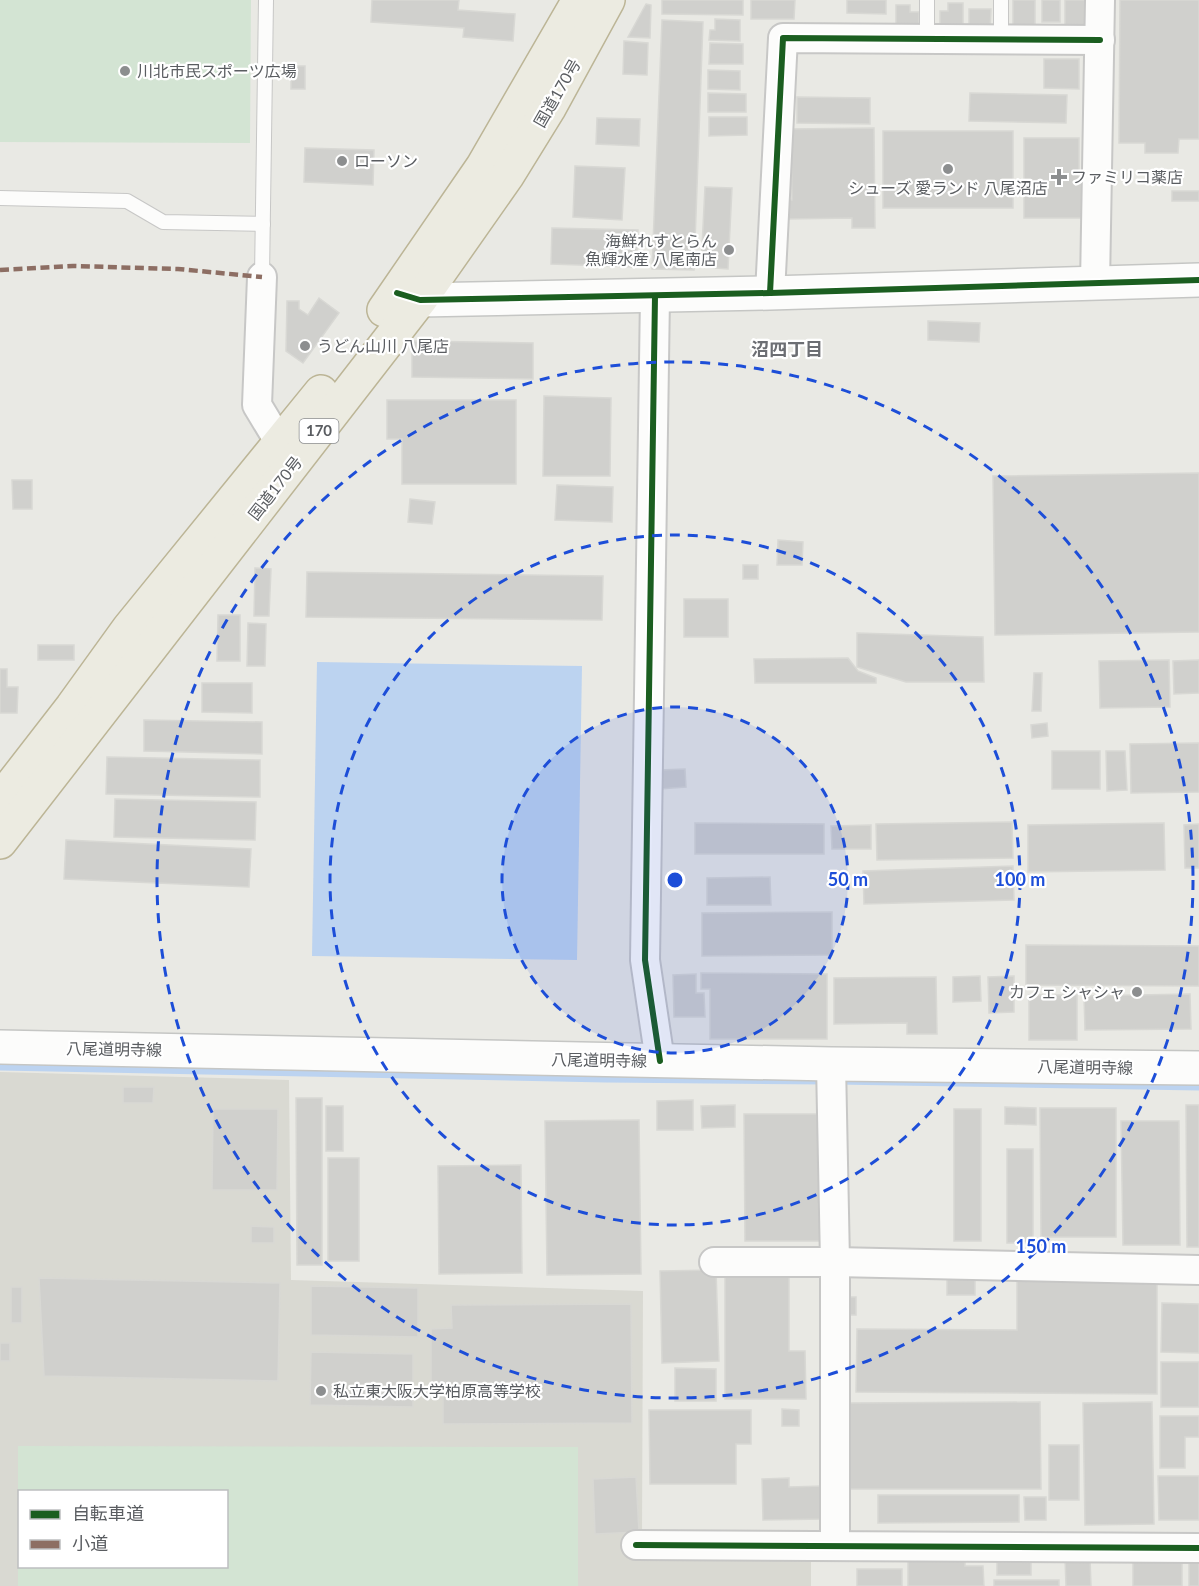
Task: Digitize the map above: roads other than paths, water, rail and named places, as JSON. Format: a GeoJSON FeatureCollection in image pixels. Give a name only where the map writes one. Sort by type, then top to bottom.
{"type":"FeatureCollection","features":[{"type":"Feature","properties":{"kind":"highway","name":"国道170号"},"geometry":{"type":"LineString","coordinates":[[0,842],[408,296],[579,0]]}},
{"type":"Feature","properties":{"kind":"highway","name":"国道170号"},"geometry":{"type":"LineString","coordinates":[[0,800],[72,707],[129,628],[280,443],[408,296],[507,176],[549,108],[608,0]]}},
{"type":"Feature","properties":{"kind":"main road"},"geometry":{"type":"LineString","coordinates":[[408,296],[655,296],[1199,280]]}},
{"type":"Feature","properties":{"kind":"main road","name":"八尾道明寺線"},"geometry":{"type":"LineString","coordinates":[[0,1047],[660,1061],[831,1078],[1199,1068]]}},
{"type":"Feature","properties":{"kind":"street"},"geometry":{"type":"LineString","coordinates":[[1095,284],[1100,0]]}},
{"type":"Feature","properties":{"kind":"street"},"geometry":{"type":"LineString","coordinates":[[770,293],[783,38],[1100,40]]}},
{"type":"Feature","properties":{"kind":"street"},"geometry":{"type":"LineString","coordinates":[[262,277],[257,405],[280,443]]}},
{"type":"Feature","properties":{"kind":"street"},"geometry":{"type":"LineString","coordinates":[[655,296],[645,960],[660,1061]]}},
{"type":"Feature","properties":{"kind":"street"},"geometry":{"type":"LineString","coordinates":[[831,1078],[835,1262],[835,1546]]}},
{"type":"Feature","properties":{"kind":"street"},"geometry":{"type":"LineString","coordinates":[[714,1262],[835,1262],[1199,1270]]}},
{"type":"Feature","properties":{"kind":"street"},"geometry":{"type":"LineString","coordinates":[[636,1545],[1199,1548]]}},
{"type":"Feature","properties":{"kind":"lane"},"geometry":{"type":"LineString","coordinates":[[262,277],[266,0]]}},
{"type":"Feature","properties":{"kind":"lane"},"geometry":{"type":"LineString","coordinates":[[927,0],[927,39]]}},
{"type":"Feature","properties":{"kind":"lane"},"geometry":{"type":"LineString","coordinates":[[1001,0],[1001,40]]}},
{"type":"Feature","properties":{"kind":"lane"},"geometry":{"type":"LineString","coordinates":[[0,198],[127,201],[164,222],[263,224]]}},
{"type":"Feature","properties":{"kind":"water"},"geometry":{"type":"Polygon","coordinates":[[[317,662],[582,666],[577,960],[312,956],[317,662]]]}},
{"type":"Feature","properties":{"kind":"waterway"},"geometry":{"type":"LineString","coordinates":[[0,1067],[825,1081]]}},
{"type":"Feature","properties":{"kind":"waterway"},"geometry":{"type":"LineString","coordinates":[[836,1081],[1199,1087]]}},
{"type":"Feature","properties":{"kind":"place","name":"川北市民スポーツ広場"},"geometry":{"type":"Point","coordinates":[125,71]}},
{"type":"Feature","properties":{"kind":"place","name":"ローソン"},"geometry":{"type":"Point","coordinates":[342,161]}},
{"type":"Feature","properties":{"kind":"place","name":"シューズ 愛ランド 八尾沼店"},"geometry":{"type":"Point","coordinates":[948,169]}},
{"type":"Feature","properties":{"kind":"place","name":"ファミリコ薬店"},"geometry":{"type":"Point","coordinates":[1059,177]}},
{"type":"Feature","properties":{"kind":"place","name":"海鮮れすとらん 魚輝水産 八尾南店"},"geometry":{"type":"Point","coordinates":[729,250]}},
{"type":"Feature","properties":{"kind":"place","name":"うどん山川 八尾店"},"geometry":{"type":"Point","coordinates":[305,346]}},
{"type":"Feature","properties":{"kind":"place","name":"カフェ シャシャ"},"geometry":{"type":"Point","coordinates":[1137,992]}},
{"type":"Feature","properties":{"kind":"place","name":"私立東大阪大学柏原高等学校"},"geometry":{"type":"Point","coordinates":[321,1391]}},
{"type":"Feature","properties":{"kind":"district","name":"沼四丁目"},"geometry":{"type":"Point","coordinates":[787,350]}}]}
